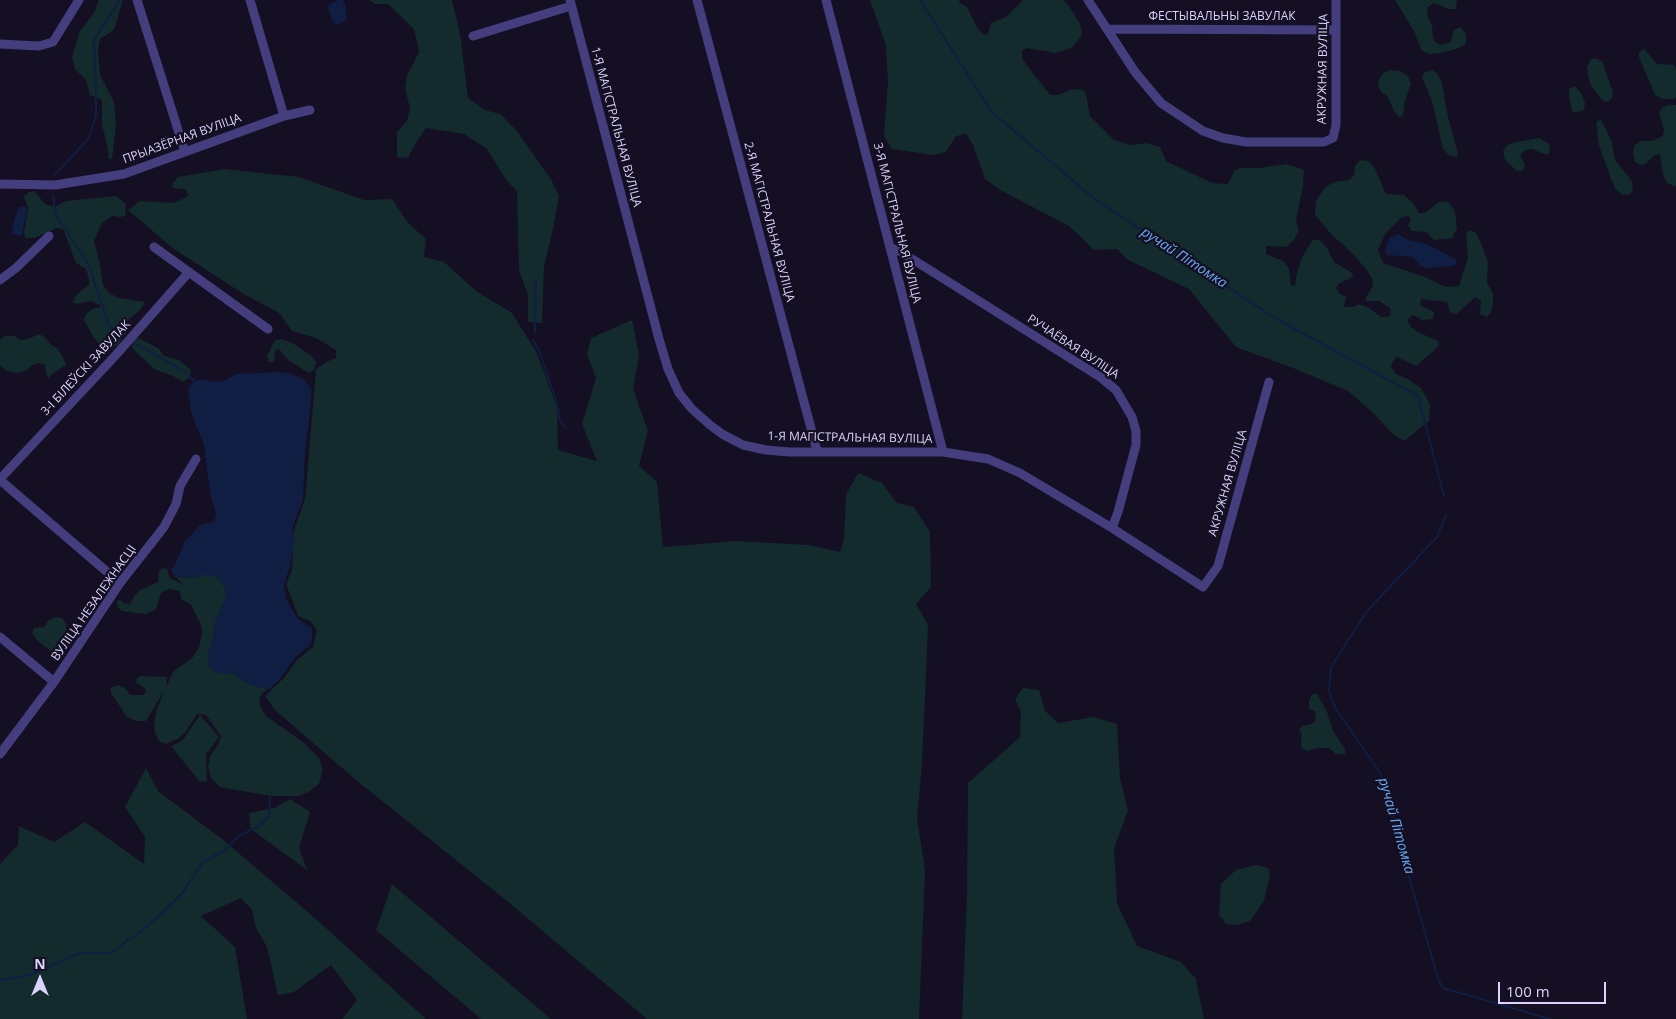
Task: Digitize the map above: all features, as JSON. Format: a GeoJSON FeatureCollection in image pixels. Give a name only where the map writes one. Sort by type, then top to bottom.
{"type":"FeatureCollection","features":[{"type":"Feature","properties":{"kind":"street"},"geometry":{"type":"LineString","coordinates":[[0,44],[38,46],[53,42],[79,0]]}},
{"type":"Feature","properties":{"kind":"street"},"geometry":{"type":"LineString","coordinates":[[137,0],[184,152]]}},
{"type":"Feature","properties":{"kind":"street"},"geometry":{"type":"LineString","coordinates":[[250,0],[284,116]]}},
{"type":"Feature","properties":{"kind":"street","name":"2-Я МАГІСТРАЛЬНАЯ ВУЛІЦА"},"geometry":{"type":"LineString","coordinates":[[697,0],[817,451]]}},
{"type":"Feature","properties":{"kind":"street","name":"3-Я МАГІСТРАЛЬНАЯ ВУЛІЦА"},"geometry":{"type":"LineString","coordinates":[[826,0],[943,452]]}},
{"type":"Feature","properties":{"kind":"street"},"geometry":{"type":"LineString","coordinates":[[1088,0],[1108,29]]}},
{"type":"Feature","properties":{"kind":"street","name":"АКРУЖНАЯ ВУЛІЦА"},"geometry":{"type":"LineString","coordinates":[[1108,29],[1135,72],[1161,102],[1203,130],[1223,138],[1246,142],[1324,142],[1333,138],[1336,124],[1336,0]]}},
{"type":"Feature","properties":{"kind":"street"},"geometry":{"type":"LineString","coordinates":[[473,36],[571,3]]}},
{"type":"Feature","properties":{"kind":"street","name":"1-Я МАГІСТРАЛЬНАЯ ВУЛІЦА"},"geometry":{"type":"LineString","coordinates":[[571,3],[658,339],[668,369],[679,393],[692,409],[710,425],[743,445],[774,450],[943,452],[988,459],[1020,473],[1112,528],[1203,587]]}},
{"type":"Feature","properties":{"kind":"street","name":"ФЕСТЫВАЛЬНЫ ЗАВУЛАК"},"geometry":{"type":"LineString","coordinates":[[1108,29],[1336,30]]}},
{"type":"Feature","properties":{"kind":"street","name":"ПРЫАЗЁРНАЯ ВУЛІЦА"},"geometry":{"type":"LineString","coordinates":[[1,184],[56,184],[124,174],[284,116],[310,110]]}},
{"type":"Feature","properties":{"kind":"street"},"geometry":{"type":"LineString","coordinates":[[0,280],[16,268],[49,236]]}},
{"type":"Feature","properties":{"kind":"street"},"geometry":{"type":"LineString","coordinates":[[154,247],[268,329]]}},
{"type":"Feature","properties":{"kind":"street","name":"РУЧАЁВАЯ ВУЛІЦА"},"geometry":{"type":"LineString","coordinates":[[891,248],[901,252],[1100,377],[1116,390],[1132,417],[1136,431],[1136,445],[1112,528]]}},
{"type":"Feature","properties":{"kind":"street","name":"3-І БІЛЕЎСКІ ЗАВУЛАК"},"geometry":{"type":"LineString","coordinates":[[0,479],[115,356],[189,272]]}},
{"type":"Feature","properties":{"kind":"street","name":"АКРУЖНАЯ ВУЛІЦА"},"geometry":{"type":"LineString","coordinates":[[1203,587],[1218,566],[1269,382]]}},
{"type":"Feature","properties":{"kind":"street","name":"ВУЛІЦА НЕЗАЛЕЖНАСЦІ"},"geometry":{"type":"LineString","coordinates":[[0,754],[54,682],[120,583],[164,527],[176,504],[180,486],[196,459]]}},
{"type":"Feature","properties":{"kind":"street"},"geometry":{"type":"LineString","coordinates":[[0,479],[120,583]]}},
{"type":"Feature","properties":{"kind":"street"},"geometry":{"type":"LineString","coordinates":[[0,637],[54,682]]}},
{"type":"Feature","properties":{"kind":"green space"},"geometry":{"type":"Polygon","coordinates":[[[99,0],[123,0],[114,30],[100,39],[98,50],[100,75],[114,102],[116,124],[112,159],[109,159],[102,125],[102,100],[90,95],[86,80],[75,69],[72,57],[80,31],[94,13],[99,0]]]}},
{"type":"Feature","properties":{"kind":"green space"},"geometry":{"type":"Polygon","coordinates":[[[369,0],[452,0],[460,34],[468,98],[485,110],[500,114],[517,131],[552,181],[559,196],[544,266],[542,323],[528,322],[528,295],[519,270],[517,191],[507,181],[487,149],[464,134],[426,128],[408,158],[397,157],[397,132],[407,121],[410,108],[405,89],[407,76],[419,52],[414,29],[388,4],[375,4],[369,0]]]}},
{"type":"Feature","properties":{"kind":"green space"},"geometry":{"type":"Polygon","coordinates":[[[870,0],[959,0],[960,3],[967,7],[978,29],[984,35],[988,34],[991,23],[1006,17],[1023,0],[1063,0],[1067,3],[1080,24],[1082,35],[1072,48],[1055,53],[1027,48],[1022,51],[1022,59],[1050,95],[1059,95],[1072,89],[1083,90],[1086,94],[1090,116],[1114,140],[1131,145],[1147,143],[1160,147],[1166,161],[1212,183],[1228,184],[1235,170],[1241,168],[1259,168],[1287,164],[1304,170],[1303,187],[1296,219],[1299,231],[1294,240],[1286,247],[1266,246],[1266,254],[1283,261],[1289,269],[1291,285],[1295,286],[1302,257],[1313,240],[1320,240],[1327,248],[1334,262],[1352,273],[1353,277],[1338,284],[1336,288],[1340,294],[1346,296],[1344,307],[1353,307],[1359,304],[1369,308],[1381,317],[1388,317],[1391,314],[1390,308],[1379,301],[1366,301],[1366,297],[1373,286],[1372,278],[1350,251],[1331,234],[1315,215],[1316,201],[1325,187],[1335,182],[1349,180],[1354,175],[1355,166],[1360,160],[1369,161],[1375,169],[1386,194],[1404,195],[1414,204],[1419,213],[1425,213],[1439,202],[1448,202],[1455,211],[1457,229],[1452,238],[1434,240],[1426,232],[1412,231],[1408,226],[1411,219],[1407,216],[1401,218],[1385,234],[1378,250],[1383,263],[1425,277],[1446,287],[1459,286],[1468,257],[1466,233],[1471,230],[1476,233],[1488,262],[1487,282],[1493,294],[1493,304],[1491,312],[1487,317],[1480,314],[1481,301],[1475,297],[1457,314],[1450,313],[1447,302],[1421,299],[1420,305],[1434,312],[1433,319],[1423,320],[1413,315],[1407,320],[1411,327],[1418,332],[1438,341],[1439,346],[1416,366],[1397,357],[1391,367],[1396,374],[1408,379],[1421,388],[1430,404],[1429,421],[1404,441],[1392,433],[1348,391],[1236,347],[1189,289],[1128,260],[1117,249],[1094,250],[1069,226],[1000,190],[985,179],[973,145],[966,134],[956,136],[946,152],[933,155],[892,149],[884,136],[888,82],[886,45],[870,0]]]}},
{"type":"Feature","properties":{"kind":"green space"},"geometry":{"type":"Polygon","coordinates":[[[1395,0],[1457,0],[1456,9],[1448,9],[1433,3],[1427,8],[1428,17],[1436,43],[1442,45],[1451,42],[1454,30],[1460,27],[1466,34],[1466,44],[1441,53],[1430,54],[1422,51],[1414,31],[1395,0]]]}},
{"type":"Feature","properties":{"kind":"green space"},"geometry":{"type":"Polygon","coordinates":[[[1644,49],[1657,64],[1674,65],[1676,70],[1676,97],[1674,99],[1663,99],[1655,95],[1639,57],[1639,52],[1644,49]]]}},
{"type":"Feature","properties":{"kind":"green space"},"geometry":{"type":"Polygon","coordinates":[[[1595,58],[1602,61],[1613,92],[1612,99],[1607,102],[1602,100],[1590,84],[1587,68],[1590,60],[1595,58]]]}},
{"type":"Feature","properties":{"kind":"green space"},"geometry":{"type":"Polygon","coordinates":[[[1390,70],[1400,71],[1408,76],[1411,84],[1405,100],[1403,116],[1399,117],[1387,96],[1380,91],[1378,82],[1382,74],[1390,70]]]}},
{"type":"Feature","properties":{"kind":"green space"},"geometry":{"type":"Polygon","coordinates":[[[1433,70],[1437,73],[1442,84],[1448,117],[1458,153],[1457,157],[1450,156],[1443,149],[1432,101],[1422,77],[1425,72],[1433,70]]]}},
{"type":"Feature","properties":{"kind":"green space"},"geometry":{"type":"Polygon","coordinates":[[[1575,86],[1585,103],[1584,110],[1572,112],[1569,89],[1575,86]]]}},
{"type":"Feature","properties":{"kind":"green space"},"geometry":{"type":"Polygon","coordinates":[[[1668,105],[1676,105],[1676,186],[1667,183],[1663,174],[1660,154],[1655,155],[1645,164],[1640,165],[1635,162],[1633,154],[1634,146],[1641,141],[1652,141],[1663,136],[1664,129],[1659,113],[1662,108],[1668,105]]]}},
{"type":"Feature","properties":{"kind":"green space"},"geometry":{"type":"Polygon","coordinates":[[[1601,119],[1612,143],[1615,160],[1632,181],[1633,188],[1630,194],[1624,195],[1616,190],[1611,179],[1599,145],[1596,122],[1601,119]]]}},
{"type":"Feature","properties":{"kind":"green space"},"geometry":{"type":"Polygon","coordinates":[[[1539,138],[1549,144],[1550,152],[1547,155],[1532,149],[1526,150],[1520,155],[1525,165],[1523,171],[1517,171],[1505,160],[1503,151],[1507,145],[1539,138]]]}},
{"type":"Feature","properties":{"kind":"green space"},"geometry":{"type":"Polygon","coordinates":[[[224,169],[299,177],[364,200],[392,199],[408,223],[426,239],[424,257],[444,262],[476,291],[512,313],[537,353],[557,407],[558,450],[597,461],[582,424],[596,378],[587,355],[591,338],[632,320],[639,355],[633,389],[648,431],[639,466],[657,482],[663,547],[737,541],[808,545],[840,552],[844,540],[846,495],[858,473],[882,483],[897,503],[914,507],[930,532],[931,587],[916,604],[928,625],[922,764],[917,818],[925,870],[919,1019],[647,1019],[507,901],[356,780],[275,710],[265,696],[285,677],[297,660],[313,647],[317,630],[310,621],[298,616],[286,584],[292,570],[294,530],[305,499],[316,369],[336,358],[336,350],[316,338],[292,331],[279,313],[242,293],[174,249],[128,210],[140,201],[174,203],[189,196],[185,189],[172,188],[173,183],[178,177],[224,169]]]}},
{"type":"Feature","properties":{"kind":"green space"},"geometry":{"type":"Polygon","coordinates":[[[34,191],[45,204],[55,207],[66,201],[116,196],[126,204],[125,216],[113,216],[102,223],[94,241],[103,285],[109,293],[119,298],[145,302],[140,310],[127,321],[126,333],[118,345],[111,348],[102,347],[94,338],[84,320],[86,314],[94,308],[99,308],[100,305],[91,301],[76,304],[72,302],[77,294],[89,285],[89,279],[86,269],[76,263],[63,229],[56,228],[35,238],[25,238],[24,232],[28,208],[24,197],[29,192],[34,191]]]}},
{"type":"Feature","properties":{"kind":"green space"},"geometry":{"type":"Polygon","coordinates":[[[39,334],[57,348],[66,365],[48,379],[44,364],[32,365],[27,370],[19,373],[7,371],[0,366],[0,340],[5,336],[14,336],[21,340],[28,339],[39,334]]]}},
{"type":"Feature","properties":{"kind":"green space"},"geometry":{"type":"Polygon","coordinates":[[[138,338],[158,348],[164,356],[179,360],[191,370],[190,377],[183,382],[154,369],[132,348],[133,341],[138,338]]]}},
{"type":"Feature","properties":{"kind":"green space"},"geometry":{"type":"Polygon","coordinates":[[[282,339],[294,344],[312,356],[316,363],[314,370],[309,373],[288,360],[279,349],[274,353],[274,362],[269,362],[267,356],[275,340],[282,339]]]}},
{"type":"Feature","properties":{"kind":"green space"},"geometry":{"type":"Polygon","coordinates":[[[163,568],[167,569],[170,578],[184,585],[175,576],[194,578],[209,574],[220,579],[226,591],[226,597],[215,623],[208,653],[245,682],[269,689],[262,693],[259,699],[260,706],[266,716],[304,743],[319,758],[323,770],[319,784],[310,791],[299,796],[270,796],[220,787],[211,778],[208,766],[210,757],[221,736],[206,715],[197,714],[187,730],[179,738],[166,744],[159,741],[154,725],[156,712],[164,691],[146,721],[136,721],[127,717],[111,693],[111,688],[118,685],[125,688],[130,695],[143,695],[146,692],[145,688],[136,683],[137,678],[140,676],[167,677],[166,688],[173,672],[193,657],[199,647],[202,633],[201,625],[191,605],[181,599],[180,591],[169,589],[161,593],[156,609],[146,614],[122,611],[118,607],[117,601],[120,600],[123,603],[130,604],[140,590],[158,582],[159,571],[163,568]]]}},
{"type":"Feature","properties":{"kind":"green space"},"geometry":{"type":"Polygon","coordinates":[[[56,617],[62,618],[66,624],[68,647],[61,653],[54,652],[45,647],[32,633],[34,628],[44,627],[49,620],[56,617]]]}},
{"type":"Feature","properties":{"kind":"green space"},"geometry":{"type":"Polygon","coordinates":[[[1023,688],[1039,690],[1045,711],[1058,723],[1094,717],[1117,724],[1120,778],[1128,811],[1114,848],[1117,903],[1137,946],[1181,962],[1196,979],[1204,1019],[962,1019],[967,897],[968,783],[1020,737],[1021,712],[1015,699],[1023,688]]]}},
{"type":"Feature","properties":{"kind":"green space"},"geometry":{"type":"Polygon","coordinates":[[[1312,694],[1317,694],[1327,712],[1333,731],[1345,749],[1345,754],[1336,754],[1329,748],[1316,748],[1309,751],[1301,748],[1302,735],[1299,730],[1302,726],[1312,724],[1316,720],[1315,711],[1309,709],[1309,701],[1312,694]]]}},
{"type":"Feature","properties":{"kind":"green space"},"geometry":{"type":"Polygon","coordinates":[[[200,715],[219,737],[206,754],[207,781],[200,782],[171,746],[182,741],[200,715]]]}},
{"type":"Feature","properties":{"kind":"green space"},"geometry":{"type":"Polygon","coordinates":[[[146,768],[158,791],[222,839],[315,918],[426,1019],[342,1019],[357,1000],[331,965],[294,992],[278,995],[267,947],[256,928],[252,910],[241,898],[201,916],[235,947],[247,1019],[0,1019],[0,864],[18,845],[19,826],[54,842],[85,822],[144,864],[145,837],[125,807],[146,768]]]}},
{"type":"Feature","properties":{"kind":"green space"},"geometry":{"type":"Polygon","coordinates":[[[290,799],[310,812],[299,848],[307,870],[251,829],[249,813],[275,808],[290,799]]]}},
{"type":"Feature","properties":{"kind":"green space"},"geometry":{"type":"Polygon","coordinates":[[[1256,865],[1268,868],[1270,875],[1264,901],[1250,921],[1237,925],[1226,924],[1219,915],[1221,884],[1236,870],[1256,865]]]}},
{"type":"Feature","properties":{"kind":"green space"},"geometry":{"type":"Polygon","coordinates":[[[392,884],[551,1019],[481,1019],[376,930],[392,884]]]}},
{"type":"Feature","properties":{"kind":"water"},"geometry":{"type":"Polygon","coordinates":[[[343,0],[345,4],[347,20],[336,24],[333,22],[328,8],[329,4],[343,0]]]}},
{"type":"Feature","properties":{"kind":"water"},"geometry":{"type":"Polygon","coordinates":[[[19,207],[26,207],[27,209],[22,235],[19,236],[13,234],[12,231],[19,207]]]}},
{"type":"Feature","properties":{"kind":"water"},"geometry":{"type":"Polygon","coordinates":[[[1398,234],[1408,240],[1424,243],[1455,259],[1457,263],[1454,266],[1429,268],[1422,267],[1412,257],[1387,255],[1385,250],[1389,238],[1398,234]]]}},
{"type":"Feature","properties":{"kind":"water"},"geometry":{"type":"Polygon","coordinates":[[[289,373],[304,379],[312,390],[305,456],[303,499],[292,529],[295,539],[284,585],[286,599],[298,619],[312,628],[312,634],[311,644],[295,658],[278,681],[269,689],[245,682],[233,674],[214,672],[209,666],[208,653],[215,623],[226,597],[226,591],[220,579],[209,575],[194,578],[175,576],[171,570],[185,541],[200,525],[213,522],[216,515],[210,492],[204,445],[191,413],[188,389],[194,381],[205,379],[212,382],[224,381],[236,374],[289,373]]]}},
{"type":"Feature","properties":{"kind":"waterway"},"geometry":{"type":"LineString","coordinates":[[54,176],[88,139],[96,116],[94,40],[120,0]]}},
{"type":"Feature","properties":{"kind":"waterway","name":"ручай Пітомка"},"geometry":{"type":"LineString","coordinates":[[920,0],[991,111],[1092,197],[1273,317],[1418,396],[1444,496]]}},
{"type":"Feature","properties":{"kind":"waterway"},"geometry":{"type":"LineString","coordinates":[[53,196],[56,215],[89,265],[109,326],[122,335]]}},
{"type":"Feature","properties":{"kind":"waterway"},"geometry":{"type":"LineString","coordinates":[[535,333],[536,280]]}},
{"type":"Feature","properties":{"kind":"waterway"},"geometry":{"type":"LineString","coordinates":[[533,340],[539,351],[558,406],[559,419],[566,428]]}},
{"type":"Feature","properties":{"kind":"waterway"},"geometry":{"type":"LineString","coordinates":[[134,343],[184,371],[194,381]]}},
{"type":"Feature","properties":{"kind":"waterway","name":"ручай Пітомка"},"geometry":{"type":"LineString","coordinates":[[1446,515],[1437,537],[1366,612],[1331,667],[1329,691],[1335,708],[1381,774],[1438,979],[1443,988],[1550,1019]]}},
{"type":"Feature","properties":{"kind":"waterway"},"geometry":{"type":"LineString","coordinates":[[0,980],[30,975],[80,953],[112,953],[141,932],[181,895],[203,862],[225,850],[237,837],[259,826],[269,817],[270,796]]}}]}
